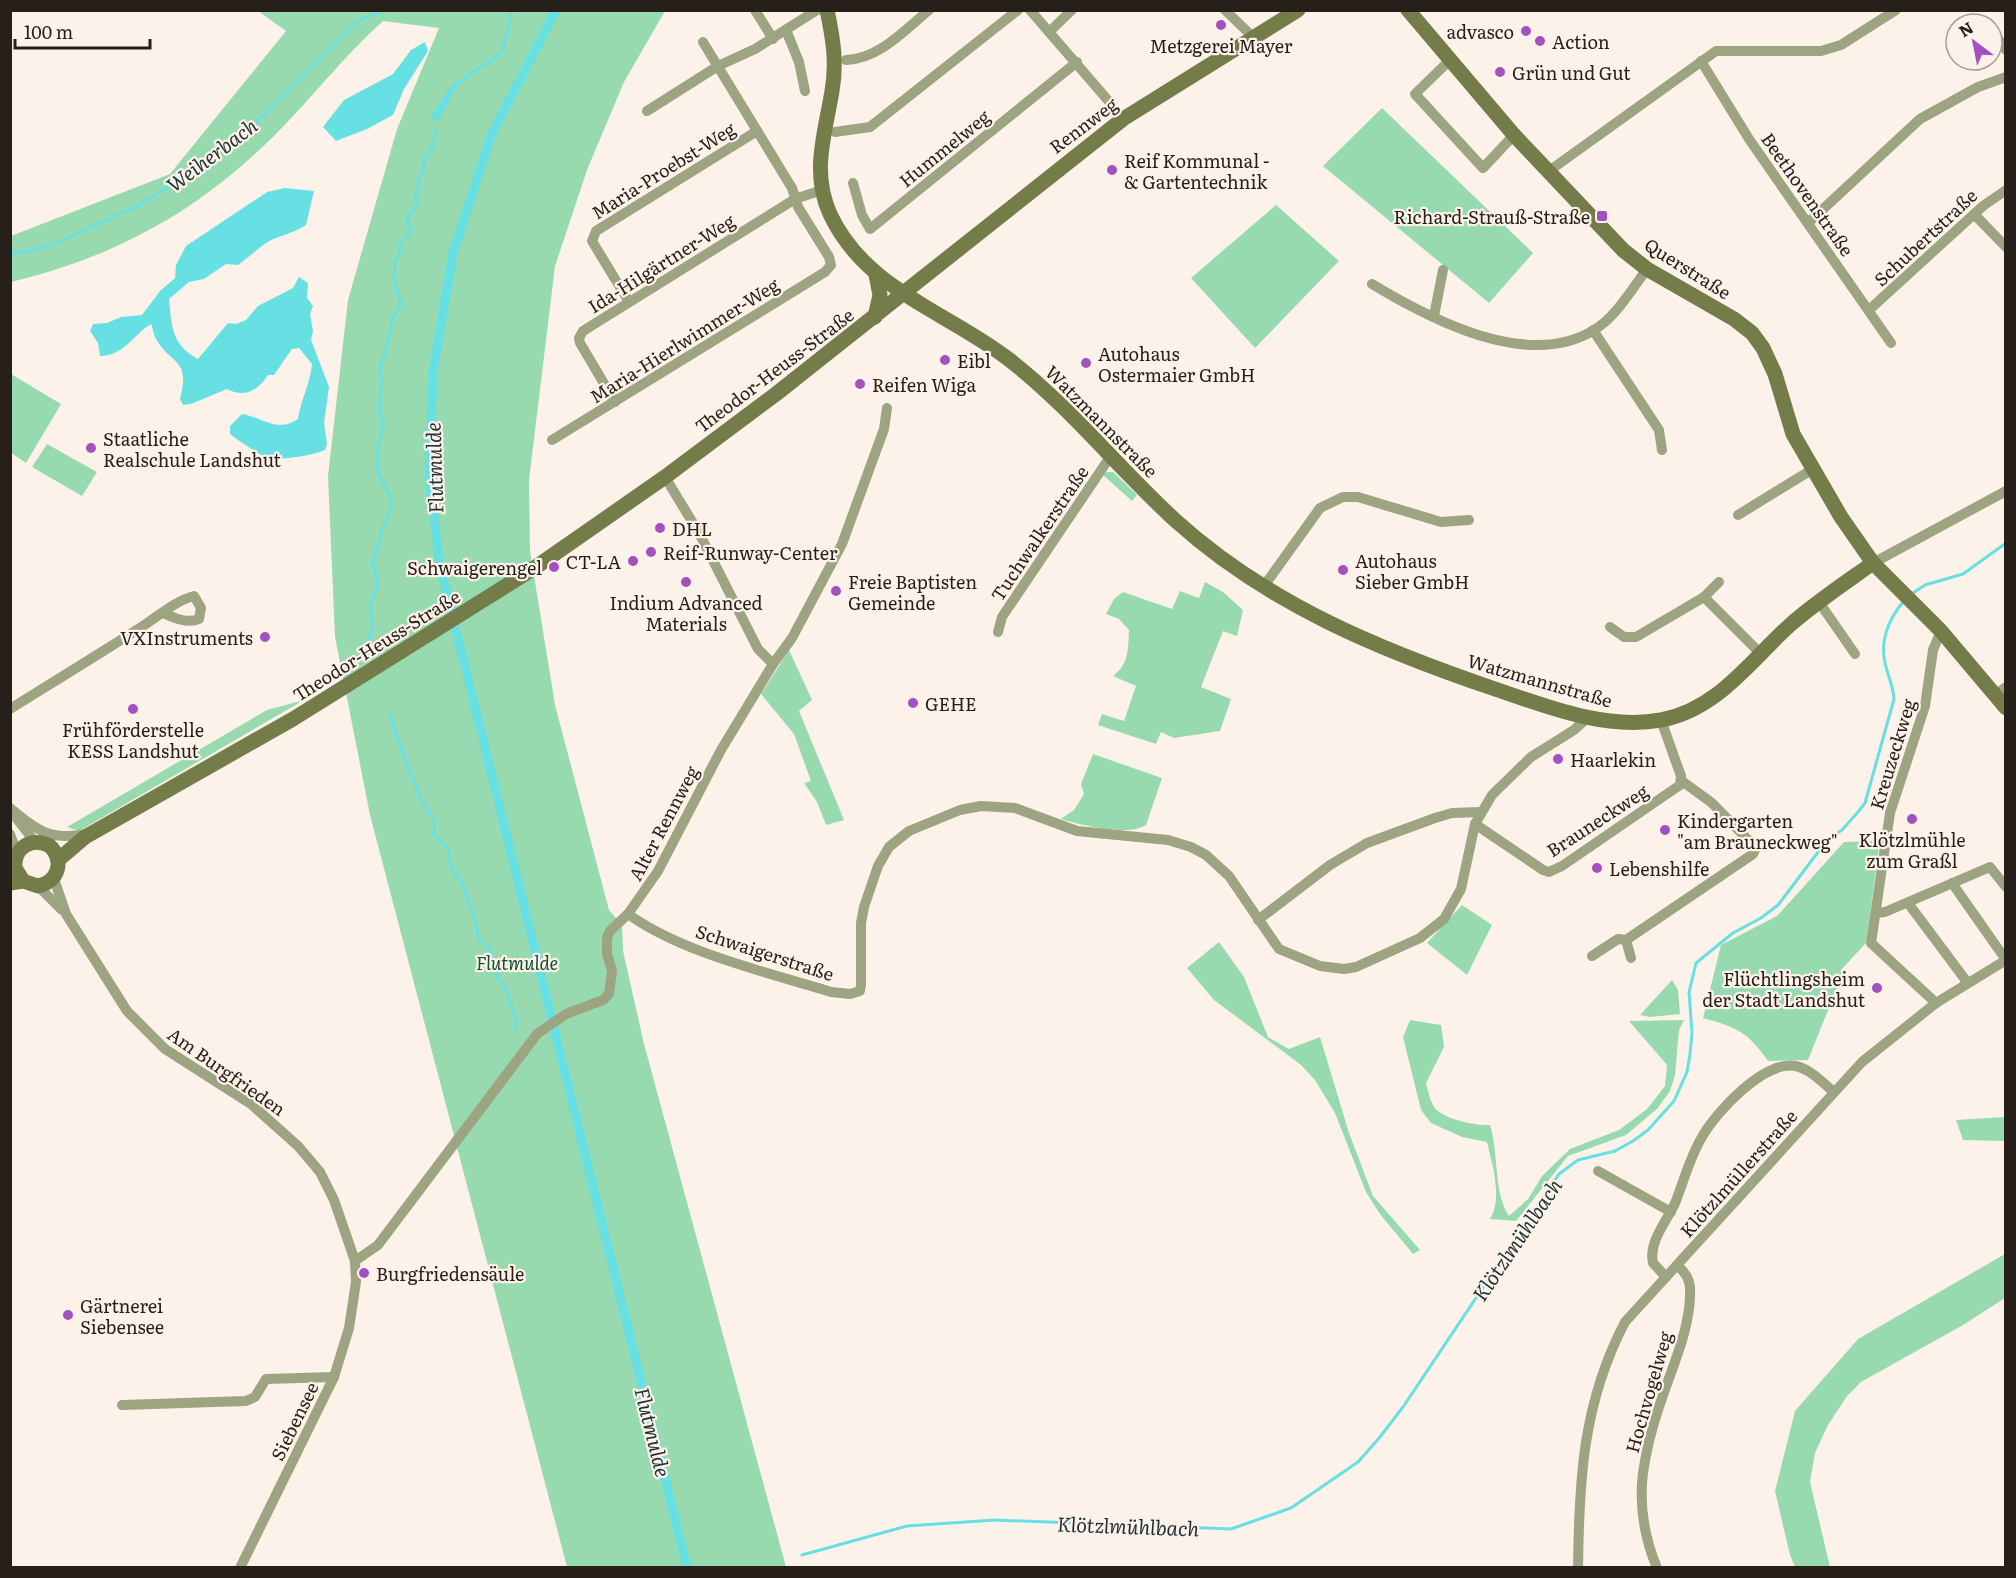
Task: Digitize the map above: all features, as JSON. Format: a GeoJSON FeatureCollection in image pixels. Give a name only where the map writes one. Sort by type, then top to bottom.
{"type":"FeatureCollection","features":[{"type":"Feature","properties":{"kind":"street"},"geometry":{"type":"LineString","coordinates":[[755,10],[773,39]]}},
{"type":"Feature","properties":{"kind":"street"},"geometry":{"type":"LineString","coordinates":[[647,111],[718,66],[773,39],[817,10]]}},
{"type":"Feature","properties":{"kind":"street","name":"Watzmannstraße"},"geometry":{"type":"LineString","coordinates":[[827,10],[835,58],[832,90],[820,146],[822,190],[831,216],[847,243],[876,275],[986,342],[1012,362],[1052,396],[1178,522],[1264,586],[1324,621],[1390,652],[1587,718],[1630,723],[1661,720],[1708,701],[1819,602],[1873,563],[2006,491]]}},
{"type":"Feature","properties":{"kind":"street"},"geometry":{"type":"LineString","coordinates":[[846,60],[856,60],[878,51],[929,10]]}},
{"type":"Feature","properties":{"kind":"street"},"geometry":{"type":"LineString","coordinates":[[835,132],[870,127],[1018,10]]}},
{"type":"Feature","properties":{"kind":"street"},"geometry":{"type":"LineString","coordinates":[[1030,10],[1112,105]]}},
{"type":"Feature","properties":{"kind":"street"},"geometry":{"type":"LineString","coordinates":[[1049,32],[1072,10]]}},
{"type":"Feature","properties":{"kind":"street"},"geometry":{"type":"LineString","coordinates":[[1225,10],[1253,37]]}},
{"type":"Feature","properties":{"kind":"street","name":"Rennweg"},"geometry":{"type":"LineString","coordinates":[[906,293],[1123,118],[1298,10]]}},
{"type":"Feature","properties":{"kind":"street","name":"Querstraße"},"geometry":{"type":"LineString","coordinates":[[1408,10],[1514,135],[1610,237],[1647,269],[1734,319],[1752,333],[1771,365],[1793,434],[1841,517],[1873,563],[2000,691],[2006,708]]}},
{"type":"Feature","properties":{"kind":"street"},"geometry":{"type":"LineString","coordinates":[[1549,171],[1716,51],[1821,51],[1841,45],[1896,10]]}},
{"type":"Feature","properties":{"kind":"street"},"geometry":{"type":"LineString","coordinates":[[786,30],[799,63],[805,91]]}},
{"type":"Feature","properties":{"kind":"street"},"geometry":{"type":"LineString","coordinates":[[703,42],[792,188],[795,199]]}},
{"type":"Feature","properties":{"kind":"street"},"geometry":{"type":"LineString","coordinates":[[1450,60],[1415,94],[1483,168],[1514,135]]}},
{"type":"Feature","properties":{"kind":"street","name":"Beethovenstraße"},"geometry":{"type":"LineString","coordinates":[[1701,61],[1749,139],[1891,343]]}},
{"type":"Feature","properties":{"kind":"street","name":"Hummelweg"},"geometry":{"type":"LineString","coordinates":[[853,183],[862,215],[870,229],[1077,62]]}},
{"type":"Feature","properties":{"kind":"street"},"geometry":{"type":"LineString","coordinates":[[1808,223],[1920,119],[1978,87],[2006,77]]}},
{"type":"Feature","properties":{"kind":"street","name":"Maria-Proebst-Weg"},"geometry":{"type":"LineString","coordinates":[[629,302],[592,242],[596,231],[757,131]]}},
{"type":"Feature","properties":{"kind":"street","name":"Ida-Hilgärtner-Weg"},"geometry":{"type":"LineString","coordinates":[[615,402],[579,339],[583,331],[795,199],[822,190]]}},
{"type":"Feature","properties":{"kind":"street","name":"Schubertstraße"},"geometry":{"type":"LineString","coordinates":[[1869,310],[1974,214],[2006,190]]}},
{"type":"Feature","properties":{"kind":"street","name":"Maria-Hierlwimmer-Weg"},"geometry":{"type":"LineString","coordinates":[[552,440],[825,272],[831,266],[829,257],[795,199]]}},
{"type":"Feature","properties":{"kind":"street"},"geometry":{"type":"LineString","coordinates":[[1974,214],[2006,247]]}},
{"type":"Feature","properties":{"kind":"street"},"geometry":{"type":"LineString","coordinates":[[1372,284],[1402,302],[1476,333],[1516,344],[1558,343],[1593,330],[1615,310],[1647,269]]}},
{"type":"Feature","properties":{"kind":"street"},"geometry":{"type":"LineString","coordinates":[[1434,316],[1443,270]]}},
{"type":"Feature","properties":{"kind":"street"},"geometry":{"type":"LineString","coordinates":[[929,308],[930,273]]}},
{"type":"Feature","properties":{"kind":"street"},"geometry":{"type":"LineString","coordinates":[[875,317],[880,295],[876,275]]}},
{"type":"Feature","properties":{"kind":"street","name":"Theodor-Heuss-Straße"},"geometry":{"type":"LineString","coordinates":[[49,856],[309,709],[532,569],[665,477],[906,293]]}},
{"type":"Feature","properties":{"kind":"street"},"geometry":{"type":"LineString","coordinates":[[1593,330],[1659,430],[1662,450]]}},
{"type":"Feature","properties":{"kind":"street","name":"Alter Rennweg"},"geometry":{"type":"LineString","coordinates":[[356,1261],[378,1245],[537,1034],[566,1014],[603,1000],[609,994],[612,971],[607,954],[607,938],[610,931],[628,914],[658,872],[721,750],[772,664],[792,638],[842,544],[882,435],[887,408]]}},
{"type":"Feature","properties":{"kind":"street","name":"Tuchwalkerstraße"},"geometry":{"type":"LineString","coordinates":[[998,632],[1002,617],[1112,454]]}},
{"type":"Feature","properties":{"kind":"street"},"geometry":{"type":"LineString","coordinates":[[1738,515],[1813,469]]}},
{"type":"Feature","properties":{"kind":"street"},"geometry":{"type":"LineString","coordinates":[[665,477],[699,533],[758,649],[772,664]]}},
{"type":"Feature","properties":{"kind":"street"},"geometry":{"type":"LineString","coordinates":[[1264,586],[1320,508],[1343,497],[1358,497],[1441,522],[1469,520]]}},
{"type":"Feature","properties":{"kind":"street"},"geometry":{"type":"LineString","coordinates":[[1610,627],[1624,638],[1636,637],[1704,597],[1719,582]]}},
{"type":"Feature","properties":{"kind":"street"},"geometry":{"type":"LineString","coordinates":[[1704,597],[1760,653]]}},
{"type":"Feature","properties":{"kind":"street"},"geometry":{"type":"LineString","coordinates":[[1819,602],[1855,654]]}},
{"type":"Feature","properties":{"kind":"street"},"geometry":{"type":"LineString","coordinates":[[10,709],[163,613]]}},
{"type":"Feature","properties":{"kind":"street","name":"Kreuzeckweg"},"geometry":{"type":"LineString","coordinates":[[1936,1003],[1871,943],[1890,813],[1925,706],[1933,650],[1941,631]]}},
{"type":"Feature","properties":{"kind":"street","name":"Schwaigerstraße"},"geometry":{"type":"LineString","coordinates":[[628,914],[647,928],[674,941],[831,992],[850,994],[860,991],[861,985],[861,923],[864,907],[878,866],[890,846],[909,831],[960,810],[981,806],[999,806],[1016,808],[1077,831],[1168,840],[1191,847],[1206,855],[1229,876],[1279,949],[1320,966],[1344,969],[1389,954],[1435,928],[1450,910],[1461,889],[1475,824],[1480,812],[1518,767],[1574,730],[1587,718]]}},
{"type":"Feature","properties":{"kind":"street"},"geometry":{"type":"LineString","coordinates":[[1592,956],[1618,939],[1626,940],[1753,854],[1756,848],[1712,803],[1682,781],[1661,720]]}},
{"type":"Feature","properties":{"kind":"street","name":"Brauneckweg"},"geometry":{"type":"LineString","coordinates":[[1475,824],[1533,864],[1549,872],[1599,841],[1682,781]]}},
{"type":"Feature","properties":{"kind":"street"},"geometry":{"type":"LineString","coordinates":[[10,809],[47,834],[70,837],[89,835]]}},
{"type":"Feature","properties":{"kind":"street"},"geometry":{"type":"LineString","coordinates":[[10,809],[49,856]]}},
{"type":"Feature","properties":{"kind":"street"},"geometry":{"type":"LineString","coordinates":[[1258,920],[1330,865],[1367,843],[1444,816],[1480,812]]}},
{"type":"Feature","properties":{"kind":"street"},"geometry":{"type":"LineString","coordinates":[[10,834],[16,873],[24,883]]}},
{"type":"Feature","properties":{"kind":"street","name":"Theodor-Heuss-Straße"},"geometry":{"type":"LineString","coordinates":[[14,861],[25,845],[49,856]]}},
{"type":"Feature","properties":{"kind":"street","name":"Theodor-Heuss-Straße"},"geometry":{"type":"LineString","coordinates":[[24,883],[48,883],[49,856]]}},
{"type":"Feature","properties":{"kind":"street","name":"Am Burgfrieden"},"geometry":{"type":"LineString","coordinates":[[49,856],[66,914],[109,985],[136,1023],[165,1050],[251,1104],[298,1146],[320,1172],[334,1200],[356,1261]]}},
{"type":"Feature","properties":{"kind":"street"},"geometry":{"type":"LineString","coordinates":[[1876,913],[1908,903],[1990,867],[2006,887]]}},
{"type":"Feature","properties":{"kind":"street","name":"Am Burgfrieden"},"geometry":{"type":"LineString","coordinates":[[24,883],[66,914]]}},
{"type":"Feature","properties":{"kind":"street","name":"Klötzlmüllerstraße"},"geometry":{"type":"LineString","coordinates":[[1578,1568],[1581,1483],[1588,1420],[1596,1387],[1625,1322],[1834,1092],[1893,1035],[1967,982],[2006,960],[1952,883]]}},
{"type":"Feature","properties":{"kind":"street"},"geometry":{"type":"LineString","coordinates":[[1908,903],[1967,982]]}},
{"type":"Feature","properties":{"kind":"street"},"geometry":{"type":"LineString","coordinates":[[1626,940],[1631,958]]}},
{"type":"Feature","properties":{"kind":"street","name":"Klötzlmüllerstraße"},"geometry":{"type":"LineString","coordinates":[[1666,1277],[1657,1270],[1652,1257],[1653,1247],[1671,1212],[1704,1134],[1756,1079],[1774,1069],[1796,1066],[1813,1075],[1834,1092]]}},
{"type":"Feature","properties":{"kind":"street"},"geometry":{"type":"LineString","coordinates":[[1598,1171],[1671,1212]]}},
{"type":"Feature","properties":{"kind":"street","name":"Siebensee"},"geometry":{"type":"LineString","coordinates":[[240,1568],[334,1377],[349,1328],[356,1282],[356,1261]]}},
{"type":"Feature","properties":{"kind":"street","name":"Hochvogelweg"},"geometry":{"type":"LineString","coordinates":[[1657,1568],[1645,1528],[1642,1477],[1658,1407],[1685,1326],[1690,1288],[1684,1271],[1677,1265]]}},
{"type":"Feature","properties":{"kind":"street"},"geometry":{"type":"LineString","coordinates":[[122,1405],[246,1401],[255,1397],[266,1378],[334,1377]]}},
{"type":"Feature","properties":{"kind":"green space","name":"Flutmulde"},"geometry":{"type":"Polygon","coordinates":[[[258,11],[665,11],[624,82],[587,170],[555,266],[529,480],[530,551],[555,705],[609,910],[622,925],[623,951],[644,1044],[786,1567],[567,1567],[370,815],[335,637],[328,476],[348,300],[397,129],[439,28],[383,21],[273,137],[214,188],[184,209],[120,245],[86,259],[11,282],[11,236],[170,174],[286,31],[258,11]]]}},
{"type":"Feature","properties":{"kind":"green space"},"geometry":{"type":"Polygon","coordinates":[[[1382,108],[1533,253],[1489,303],[1323,166],[1382,108]]]}},
{"type":"Feature","properties":{"kind":"green space"},"geometry":{"type":"Polygon","coordinates":[[[1276,205],[1339,261],[1255,348],[1191,278],[1276,205]]]}},
{"type":"Feature","properties":{"kind":"green space"},"geometry":{"type":"Polygon","coordinates":[[[11,374],[61,404],[26,463],[11,453],[11,374]]]}},
{"type":"Feature","properties":{"kind":"green space"},"geometry":{"type":"Polygon","coordinates":[[[47,444],[97,472],[82,496],[32,467],[47,444]]]}},
{"type":"Feature","properties":{"kind":"green space"},"geometry":{"type":"Polygon","coordinates":[[[1113,472],[1137,495],[1132,501],[1103,475],[1113,472]]]}},
{"type":"Feature","properties":{"kind":"green space"},"geometry":{"type":"Polygon","coordinates":[[[1205,582],[1223,592],[1243,610],[1237,636],[1223,631],[1201,687],[1231,699],[1220,731],[1174,738],[1161,732],[1156,744],[1098,725],[1102,714],[1124,721],[1136,686],[1113,676],[1125,661],[1129,630],[1119,619],[1106,614],[1114,599],[1123,592],[1172,609],[1180,591],[1199,598],[1205,582]]]}},
{"type":"Feature","properties":{"kind":"green space"},"geometry":{"type":"Polygon","coordinates":[[[789,650],[812,700],[799,711],[844,820],[826,825],[817,802],[804,783],[811,781],[794,734],[761,694],[789,650]]]}},
{"type":"Feature","properties":{"kind":"green space"},"geometry":{"type":"Polygon","coordinates":[[[304,700],[79,831],[67,827],[267,710],[304,700]]]}},
{"type":"Feature","properties":{"kind":"green space"},"geometry":{"type":"Polygon","coordinates":[[[1093,754],[1162,778],[1146,825],[1128,830],[1116,830],[1061,819],[1074,810],[1084,794],[1081,784],[1093,754]]]}},
{"type":"Feature","properties":{"kind":"green space"},"geometry":{"type":"Polygon","coordinates":[[[1880,841],[1866,943],[1840,971],[1843,973],[1808,1060],[1768,1061],[1754,1043],[1740,1032],[1724,1024],[1703,1018],[1721,945],[1777,916],[1844,842],[1880,841]]]}},
{"type":"Feature","properties":{"kind":"green space"},"geometry":{"type":"Polygon","coordinates":[[[1462,905],[1492,925],[1467,975],[1427,943],[1462,905]]]}},
{"type":"Feature","properties":{"kind":"green space"},"geometry":{"type":"Polygon","coordinates":[[[1219,942],[1244,977],[1268,1037],[1289,1049],[1320,1037],[1349,1133],[1373,1196],[1420,1250],[1413,1254],[1380,1214],[1366,1192],[1335,1113],[1315,1080],[1301,1065],[1214,1000],[1187,968],[1219,942]]]}},
{"type":"Feature","properties":{"kind":"green space"},"geometry":{"type":"Polygon","coordinates":[[[1672,980],[1678,990],[1680,1014],[1650,1017],[1640,1015],[1672,980]]]}},
{"type":"Feature","properties":{"kind":"green space"},"geometry":{"type":"Polygon","coordinates":[[[1410,1020],[1441,1025],[1444,1047],[1426,1083],[1430,1098],[1434,1107],[1444,1115],[1468,1123],[1490,1125],[1495,1148],[1498,1184],[1509,1216],[1528,1199],[1542,1176],[1570,1149],[1619,1130],[1647,1109],[1665,1086],[1667,1065],[1629,1021],[1684,1020],[1679,1030],[1675,1075],[1670,1091],[1657,1109],[1626,1135],[1568,1156],[1516,1221],[1490,1219],[1494,1211],[1496,1191],[1494,1170],[1487,1142],[1462,1137],[1431,1123],[1421,1110],[1403,1037],[1410,1020]]]}},
{"type":"Feature","properties":{"kind":"green space"},"geometry":{"type":"Polygon","coordinates":[[[2005,1117],[2005,1141],[1963,1140],[1956,1120],[2005,1117]]]}},
{"type":"Feature","properties":{"kind":"green space"},"geometry":{"type":"Polygon","coordinates":[[[2005,1254],[2005,1298],[1963,1325],[1861,1382],[1847,1396],[1828,1425],[1815,1453],[1810,1482],[1830,1567],[1795,1567],[1775,1491],[1795,1411],[1858,1339],[2005,1254]]]}},
{"type":"Feature","properties":{"kind":"water"},"geometry":{"type":"Polygon","coordinates":[[[425,42],[428,51],[404,89],[393,115],[367,129],[336,141],[323,127],[344,100],[393,74],[411,50],[425,42]]]}},
{"type":"Feature","properties":{"kind":"water"},"geometry":{"type":"Polygon","coordinates":[[[456,84],[457,87],[440,118],[434,121],[431,116],[451,86],[456,84]]]}},
{"type":"Feature","properties":{"kind":"water"},"geometry":{"type":"Polygon","coordinates":[[[285,188],[314,191],[306,225],[266,243],[238,265],[226,264],[204,279],[189,282],[169,299],[174,334],[182,347],[198,359],[228,323],[236,324],[246,320],[258,306],[293,288],[299,277],[308,283],[307,298],[313,306],[310,314],[313,331],[311,340],[329,387],[324,423],[327,444],[325,450],[314,454],[273,459],[260,454],[235,438],[230,434],[230,426],[242,414],[277,425],[291,423],[298,419],[312,364],[299,348],[292,349],[274,375],[268,375],[255,389],[239,393],[227,389],[183,405],[180,399],[183,385],[181,368],[161,346],[151,324],[116,353],[100,356],[98,343],[90,331],[93,324],[107,323],[121,317],[142,315],[160,291],[175,278],[176,265],[186,246],[267,192],[285,188]]]}},
{"type":"Feature","properties":{"kind":"waterway","name":"Weiherbach"},"geometry":{"type":"LineString","coordinates":[[10,255],[50,246],[137,206],[193,173],[265,114],[358,21],[383,10]]}},
{"type":"Feature","properties":{"kind":"waterway"},"geometry":{"type":"LineString","coordinates":[[455,85],[501,53],[512,10]]}},
{"type":"Feature","properties":{"kind":"waterway","name":"Flutmulde"},"geometry":{"type":"LineString","coordinates":[[556,10],[491,136],[453,253],[433,371],[429,481],[440,565],[687,1568]]}},
{"type":"Feature","properties":{"kind":"waterway"},"geometry":{"type":"LineString","coordinates":[[369,640],[373,627],[370,605],[378,584],[373,563],[382,529],[390,511],[391,498],[378,473],[378,447],[384,425],[379,412],[382,381],[380,366],[393,318],[401,305],[394,280],[395,260],[399,257],[400,244],[410,231],[407,220],[418,202],[415,195],[420,183],[418,179],[425,168],[423,163],[434,144],[435,131]]}},
{"type":"Feature","properties":{"kind":"waterway","name":"Klötzlmühlbach"},"geometry":{"type":"LineString","coordinates":[[1910,595],[1925,585],[1963,574],[2006,543]]}},
{"type":"Feature","properties":{"kind":"waterway","name":"Klötzlmühlbach"},"geometry":{"type":"LineString","coordinates":[[802,1555],[907,1526],[995,1520],[1231,1529],[1291,1508],[1358,1462],[1403,1407],[1559,1174],[1578,1160],[1615,1151],[1633,1141],[1648,1130],[1674,1101],[1687,1072],[1690,1054],[1692,1033],[1689,992],[1696,963],[1733,933],[1761,918],[1778,905],[1828,839],[1842,830],[1865,803],[1894,699],[1885,663],[1885,638],[1890,623],[1903,602]]}},
{"type":"Feature","properties":{"kind":"waterway"},"geometry":{"type":"LineString","coordinates":[[389,714],[420,798],[435,821],[434,835],[448,849],[453,871],[461,881],[473,911],[479,939],[490,949],[496,978],[506,987],[516,1027]]}},
{"type":"Feature","properties":{"kind":"place","name":"Metzgerei Mayer"},"geometry":{"type":"Point","coordinates":[1221,25]}},
{"type":"Feature","properties":{"kind":"place","name":"advasco"},"geometry":{"type":"Point","coordinates":[1526,31]}},
{"type":"Feature","properties":{"kind":"place","name":"Action"},"geometry":{"type":"Point","coordinates":[1540,41]}},
{"type":"Feature","properties":{"kind":"place","name":"Grün und Gut"},"geometry":{"type":"Point","coordinates":[1500,72]}},
{"type":"Feature","properties":{"kind":"place","name":"Reif Kommunal - & Gartentechnik"},"geometry":{"type":"Point","coordinates":[1112,170]}},
{"type":"Feature","properties":{"kind":"place","name":"Richard-Strauß-Straße"},"geometry":{"type":"Point","coordinates":[1602,216]}},
{"type":"Feature","properties":{"kind":"place","name":"Eibl"},"geometry":{"type":"Point","coordinates":[945,360]}},
{"type":"Feature","properties":{"kind":"place","name":"Autohaus Ostermaier GmbH"},"geometry":{"type":"Point","coordinates":[1086,363]}},
{"type":"Feature","properties":{"kind":"place","name":"Reifen Wiga"},"geometry":{"type":"Point","coordinates":[860,384]}},
{"type":"Feature","properties":{"kind":"place","name":"Staatliche Realschule Landshut"},"geometry":{"type":"Point","coordinates":[91,448]}},
{"type":"Feature","properties":{"kind":"place","name":"DHL"},"geometry":{"type":"Point","coordinates":[660,528]}},
{"type":"Feature","properties":{"kind":"place","name":"Reif-Runway-Center"},"geometry":{"type":"Point","coordinates":[651,552]}},
{"type":"Feature","properties":{"kind":"place","name":"CT-LA"},"geometry":{"type":"Point","coordinates":[633,561]}},
{"type":"Feature","properties":{"kind":"place","name":"Schwaigerengel"},"geometry":{"type":"Point","coordinates":[554,567]}},
{"type":"Feature","properties":{"kind":"place","name":"Autohaus Sieber GmbH"},"geometry":{"type":"Point","coordinates":[1343,570]}},
{"type":"Feature","properties":{"kind":"place","name":"Indium Advanced Materials"},"geometry":{"type":"Point","coordinates":[686,582]}},
{"type":"Feature","properties":{"kind":"place","name":"Freie Baptisten Gemeinde"},"geometry":{"type":"Point","coordinates":[836,591]}},
{"type":"Feature","properties":{"kind":"place","name":"VXInstruments"},"geometry":{"type":"Point","coordinates":[265,637]}},
{"type":"Feature","properties":{"kind":"place","name":"GEHE"},"geometry":{"type":"Point","coordinates":[913,703]}},
{"type":"Feature","properties":{"kind":"place","name":"Frühförderstelle KESS Landshut"},"geometry":{"type":"Point","coordinates":[133,709]}},
{"type":"Feature","properties":{"kind":"place","name":"Haarlekin"},"geometry":{"type":"Point","coordinates":[1558,759]}},
{"type":"Feature","properties":{"kind":"place","name":"Klötzlmühle zum Graßl"},"geometry":{"type":"Point","coordinates":[1912,819]}},
{"type":"Feature","properties":{"kind":"place","name":"Kindergarten \"am Brauneckweg\""},"geometry":{"type":"Point","coordinates":[1665,830]}},
{"type":"Feature","properties":{"kind":"place","name":"Lebenshilfe"},"geometry":{"type":"Point","coordinates":[1597,868]}},
{"type":"Feature","properties":{"kind":"place","name":"Flüchtlingsheim der Stadt Landshut"},"geometry":{"type":"Point","coordinates":[1877,988]}},
{"type":"Feature","properties":{"kind":"place","name":"Burgfriedensäule"},"geometry":{"type":"Point","coordinates":[364,1273]}},
{"type":"Feature","properties":{"kind":"place","name":"Gärtnerei Siebensee"},"geometry":{"type":"Point","coordinates":[68,1315]}}]}
